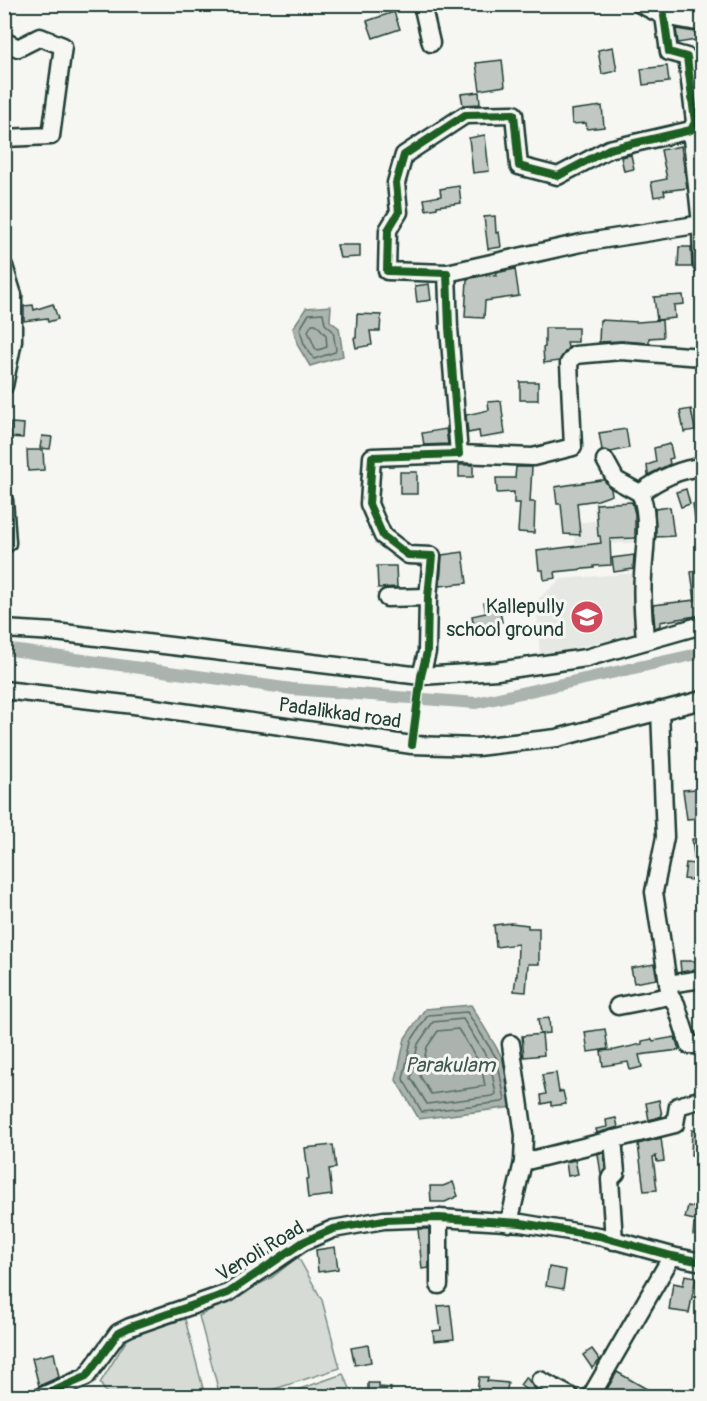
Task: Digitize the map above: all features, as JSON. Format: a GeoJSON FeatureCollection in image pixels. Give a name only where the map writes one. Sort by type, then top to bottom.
{"type":"FeatureCollection","features":[{"type":"Feature","properties":{"kind":"street"},"geometry":{"type":"LineString","coordinates":[[422,4],[431,43]]}},
{"type":"Feature","properties":{"kind":"street"},"geometry":{"type":"LineString","coordinates":[[640,4],[664,16],[702,23]]}},
{"type":"Feature","properties":{"kind":"street"},"geometry":{"type":"LineString","coordinates":[[664,16],[669,52],[687,57],[694,122],[691,130],[702,224],[702,265]]}},
{"type":"Feature","properties":{"kind":"street"},"geometry":{"type":"LineString","coordinates":[[4,41],[18,48],[40,37],[63,46],[51,136],[4,138]]}},
{"type":"Feature","properties":{"kind":"street"},"geometry":{"type":"LineString","coordinates":[[691,130],[609,149],[558,176],[519,166],[514,114],[465,115],[404,155],[396,183],[399,212],[388,230],[387,271],[447,273],[581,243],[702,224]]}},
{"type":"Feature","properties":{"kind":"street"},"geometry":{"type":"LineString","coordinates":[[4,266],[13,341],[4,386]]}},
{"type":"Feature","properties":{"kind":"street"},"geometry":{"type":"LineString","coordinates":[[447,273],[448,328],[459,454]]}},
{"type":"Feature","properties":{"kind":"street"},"geometry":{"type":"LineString","coordinates":[[421,676],[427,652],[428,597],[432,556],[408,555],[383,536],[369,504],[372,457],[459,454],[533,457],[573,447],[569,363],[575,356],[621,351],[702,357]]}},
{"type":"Feature","properties":{"kind":"street"},"geometry":{"type":"LineString","coordinates":[[604,460],[616,480],[640,493],[644,500],[646,551],[642,574],[645,641]]}},
{"type":"Feature","properties":{"kind":"street"},"geometry":{"type":"LineString","coordinates":[[640,493],[663,478],[683,470],[702,467]]}},
{"type":"Feature","properties":{"kind":"street"},"geometry":{"type":"LineString","coordinates":[[4,500],[7,543]]}},
{"type":"Feature","properties":{"kind":"street"},"geometry":{"type":"LineString","coordinates":[[387,598],[428,597]]}},
{"type":"Feature","properties":{"kind":"street"},"geometry":{"type":"LineString","coordinates":[[4,628],[55,632],[421,676],[497,671],[586,658],[702,625]]}},
{"type":"Feature","properties":{"kind":"street","name":"Padalikkad road"},"geometry":{"type":"LineString","coordinates":[[4,690],[134,705],[412,745],[477,747],[557,738],[702,700]]}},
{"type":"Feature","properties":{"kind":"street"},"geometry":{"type":"LineString","coordinates":[[660,710],[665,837],[654,892],[669,990],[689,1045],[702,1045]]}},
{"type":"Feature","properties":{"kind":"street"},"geometry":{"type":"LineString","coordinates":[[618,1006],[702,980]]}},
{"type":"Feature","properties":{"kind":"street"},"geometry":{"type":"LineString","coordinates":[[509,1223],[523,1162],[524,1135],[511,1044]]}},
{"type":"Feature","properties":{"kind":"street"},"geometry":{"type":"LineString","coordinates":[[523,1162],[675,1124],[678,1106],[702,1099]]}},
{"type":"Feature","properties":{"kind":"street"},"geometry":{"type":"LineString","coordinates":[[613,1139],[616,1173],[610,1179],[614,1241]]}},
{"type":"Feature","properties":{"kind":"street"},"geometry":{"type":"LineString","coordinates":[[439,1218],[439,1285]]}},
{"type":"Feature","properties":{"kind":"street","name":"Venoli Road"},"geometry":{"type":"LineString","coordinates":[[42,1396],[86,1377],[118,1333],[129,1327],[228,1293],[303,1242],[333,1229],[384,1220],[439,1218],[509,1223],[588,1234],[702,1262]]}},
{"type":"Feature","properties":{"kind":"street"},"geometry":{"type":"LineString","coordinates":[[591,1396],[672,1256]]}},
{"type":"Feature","properties":{"kind":"street"},"geometry":{"type":"LineString","coordinates":[[540,1380],[570,1396]]}},
{"type":"Feature","properties":{"kind":"shaded area"},"geometry":{"type":"Polygon","coordinates":[[[639,500],[641,542],[575,546],[574,523],[595,521],[594,503],[639,500]]]}},
{"type":"Feature","properties":{"kind":"shaded area","name":"Kallepully school ground"},"geometry":{"type":"Polygon","coordinates":[[[636,573],[638,633],[540,657],[536,601],[561,579],[636,573]]]}},
{"type":"Feature","properties":{"kind":"shaded area"},"geometry":{"type":"Polygon","coordinates":[[[298,1257],[322,1300],[340,1368],[253,1396],[220,1396],[199,1316],[271,1278],[298,1257]]]}},
{"type":"Feature","properties":{"kind":"shaded area"},"geometry":{"type":"Polygon","coordinates":[[[185,1319],[205,1396],[108,1396],[100,1383],[129,1336],[185,1319]]]}},
{"type":"Feature","properties":{"kind":"shaded area"},"geometry":{"type":"Polygon","coordinates":[[[343,1374],[354,1396],[280,1396],[343,1374]]]}},
{"type":"Feature","properties":{"kind":"water"},"geometry":{"type":"Polygon","coordinates":[[[331,306],[330,321],[339,328],[343,356],[310,366],[298,346],[293,328],[306,308],[331,306]]]}},
{"type":"Feature","properties":{"kind":"water","name":"Parakulam"},"geometry":{"type":"Polygon","coordinates":[[[471,1005],[502,1057],[513,1107],[419,1119],[396,1080],[405,1038],[425,1009],[471,1005]]]}},
{"type":"Feature","properties":{"kind":"building"},"geometry":{"type":"Polygon","coordinates":[[[394,12],[400,29],[373,38],[367,21],[394,12]]]}},
{"type":"Feature","properties":{"kind":"building"},"geometry":{"type":"Polygon","coordinates":[[[676,29],[702,33],[702,39],[678,43],[676,29]]]}},
{"type":"Feature","properties":{"kind":"building"},"geometry":{"type":"Polygon","coordinates":[[[613,47],[617,71],[602,74],[598,50],[613,47]]]}},
{"type":"Feature","properties":{"kind":"building"},"geometry":{"type":"Polygon","coordinates":[[[502,60],[505,86],[480,90],[476,63],[502,60]]]}},
{"type":"Feature","properties":{"kind":"building"},"geometry":{"type":"Polygon","coordinates":[[[667,66],[669,82],[643,85],[641,69],[667,66]]]}},
{"type":"Feature","properties":{"kind":"building"},"geometry":{"type":"Polygon","coordinates":[[[479,92],[480,104],[463,105],[461,94],[479,92]]]}},
{"type":"Feature","properties":{"kind":"building"},"geometry":{"type":"Polygon","coordinates":[[[602,106],[604,127],[587,129],[586,123],[572,124],[571,110],[602,106]]]}},
{"type":"Feature","properties":{"kind":"building"},"geometry":{"type":"Polygon","coordinates":[[[485,135],[489,171],[473,173],[469,138],[485,135]]]}},
{"type":"Feature","properties":{"kind":"building"},"geometry":{"type":"Polygon","coordinates":[[[681,146],[687,188],[664,191],[665,195],[654,197],[651,182],[667,179],[661,150],[681,146]]]}},
{"type":"Feature","properties":{"kind":"building"},"geometry":{"type":"Polygon","coordinates":[[[631,155],[634,169],[624,171],[621,157],[631,155]]]}},
{"type":"Feature","properties":{"kind":"building"},"geometry":{"type":"Polygon","coordinates":[[[459,186],[461,203],[426,210],[424,199],[441,196],[440,189],[459,186]]]}},
{"type":"Feature","properties":{"kind":"building"},"geometry":{"type":"Polygon","coordinates":[[[495,216],[496,233],[499,232],[501,247],[488,249],[484,217],[495,216]]]}},
{"type":"Feature","properties":{"kind":"building"},"geometry":{"type":"Polygon","coordinates":[[[337,245],[360,245],[360,257],[340,258],[337,245]]]}},
{"type":"Feature","properties":{"kind":"building"},"geometry":{"type":"Polygon","coordinates":[[[679,247],[691,247],[692,267],[678,267],[679,247]]]}},
{"type":"Feature","properties":{"kind":"building"},"geometry":{"type":"Polygon","coordinates":[[[515,269],[519,296],[485,301],[484,318],[465,317],[467,279],[486,275],[497,276],[496,273],[515,269]]]}},
{"type":"Feature","properties":{"kind":"building"},"geometry":{"type":"Polygon","coordinates":[[[429,284],[431,300],[417,302],[415,286],[429,284]]]}},
{"type":"Feature","properties":{"kind":"building"},"geometry":{"type":"Polygon","coordinates":[[[683,295],[684,304],[674,305],[675,318],[657,320],[654,297],[683,295]]]}},
{"type":"Feature","properties":{"kind":"building"},"geometry":{"type":"Polygon","coordinates":[[[53,304],[58,319],[48,322],[47,318],[24,321],[24,306],[33,305],[34,310],[53,304]]]}},
{"type":"Feature","properties":{"kind":"building"},"geometry":{"type":"Polygon","coordinates":[[[357,314],[381,315],[380,331],[370,331],[372,345],[356,348],[354,338],[356,338],[357,314]]]}},
{"type":"Feature","properties":{"kind":"building"},"geometry":{"type":"Polygon","coordinates":[[[600,320],[638,322],[662,320],[663,337],[649,338],[649,343],[599,342],[600,320]]]}},
{"type":"Feature","properties":{"kind":"building"},"geometry":{"type":"Polygon","coordinates":[[[545,328],[578,328],[578,342],[567,342],[568,348],[559,361],[544,363],[545,328]]]}},
{"type":"Feature","properties":{"kind":"building"},"geometry":{"type":"Polygon","coordinates":[[[520,382],[538,382],[538,400],[520,400],[520,382]]]}},
{"type":"Feature","properties":{"kind":"building"},"geometry":{"type":"Polygon","coordinates":[[[501,401],[505,434],[480,438],[479,431],[468,433],[466,415],[489,410],[488,402],[501,401]]]}},
{"type":"Feature","properties":{"kind":"building"},"geometry":{"type":"Polygon","coordinates":[[[691,409],[695,430],[684,432],[680,411],[691,409]]]}},
{"type":"Feature","properties":{"kind":"building"},"geometry":{"type":"Polygon","coordinates":[[[11,423],[24,424],[23,438],[10,437],[11,423]]]}},
{"type":"Feature","properties":{"kind":"building"},"geometry":{"type":"Polygon","coordinates":[[[446,429],[448,444],[424,445],[422,433],[446,429]]]}},
{"type":"Feature","properties":{"kind":"building"},"geometry":{"type":"Polygon","coordinates":[[[626,429],[629,448],[611,452],[602,450],[599,433],[626,429]]]}},
{"type":"Feature","properties":{"kind":"building"},"geometry":{"type":"Polygon","coordinates":[[[42,436],[52,437],[50,449],[40,448],[42,436]]]}},
{"type":"Feature","properties":{"kind":"building"},"geometry":{"type":"Polygon","coordinates":[[[670,444],[673,458],[669,459],[670,464],[648,475],[647,465],[656,462],[654,448],[670,444]]]}},
{"type":"Feature","properties":{"kind":"building"},"geometry":{"type":"Polygon","coordinates":[[[27,450],[43,450],[44,470],[28,471],[27,450]]]}},
{"type":"Feature","properties":{"kind":"building"},"geometry":{"type":"Polygon","coordinates":[[[459,465],[473,465],[473,477],[459,477],[459,465]]]}},
{"type":"Feature","properties":{"kind":"building"},"geometry":{"type":"Polygon","coordinates":[[[516,467],[532,467],[530,502],[535,502],[534,533],[518,532],[520,503],[514,503],[514,492],[497,493],[496,478],[515,478],[516,467]]]}},
{"type":"Feature","properties":{"kind":"building"},"geometry":{"type":"Polygon","coordinates":[[[400,472],[417,472],[417,494],[400,494],[400,472]]]}},
{"type":"Feature","properties":{"kind":"building"},"geometry":{"type":"Polygon","coordinates":[[[604,480],[611,489],[612,495],[577,503],[580,535],[564,534],[561,504],[557,504],[555,487],[604,480]]]}},
{"type":"Feature","properties":{"kind":"building"},"geometry":{"type":"Polygon","coordinates":[[[686,489],[690,504],[681,507],[676,492],[686,489]]]}},
{"type":"Feature","properties":{"kind":"building"},"geometry":{"type":"Polygon","coordinates":[[[632,502],[635,514],[635,538],[610,539],[611,565],[555,572],[556,578],[544,580],[543,570],[539,570],[537,551],[601,543],[600,536],[598,536],[596,504],[632,502]]]}},
{"type":"Feature","properties":{"kind":"building"},"geometry":{"type":"Polygon","coordinates":[[[702,503],[702,533],[697,534],[693,504],[702,503]]]}},
{"type":"Feature","properties":{"kind":"building"},"geometry":{"type":"Polygon","coordinates":[[[670,507],[674,536],[656,537],[655,509],[670,507]]]}},
{"type":"Feature","properties":{"kind":"building"},"geometry":{"type":"Polygon","coordinates":[[[463,552],[467,583],[440,586],[442,555],[463,552]]]}},
{"type":"Feature","properties":{"kind":"building"},"geometry":{"type":"Polygon","coordinates":[[[634,555],[633,569],[614,572],[612,558],[634,555]]]}},
{"type":"Feature","properties":{"kind":"building"},"geometry":{"type":"Polygon","coordinates":[[[377,566],[396,566],[397,587],[378,588],[377,566]]]}},
{"type":"Feature","properties":{"kind":"building"},"geometry":{"type":"Polygon","coordinates":[[[702,570],[702,615],[660,622],[660,626],[655,628],[653,605],[695,600],[691,572],[702,570]]]}},
{"type":"Feature","properties":{"kind":"building"},"geometry":{"type":"Polygon","coordinates":[[[498,601],[502,622],[474,627],[472,616],[486,613],[484,603],[498,601]]]}},
{"type":"Feature","properties":{"kind":"building"},"geometry":{"type":"Polygon","coordinates":[[[696,789],[699,818],[687,819],[683,790],[696,789]]]}},
{"type":"Feature","properties":{"kind":"building"},"geometry":{"type":"Polygon","coordinates":[[[702,837],[702,881],[684,879],[686,863],[695,864],[692,839],[702,837]]]}},
{"type":"Feature","properties":{"kind":"building"},"geometry":{"type":"Polygon","coordinates":[[[511,923],[528,925],[528,928],[539,928],[539,964],[528,964],[526,992],[514,991],[518,944],[496,947],[494,925],[511,923]]]}},
{"type":"Feature","properties":{"kind":"building"},"geometry":{"type":"Polygon","coordinates":[[[680,961],[699,961],[699,969],[681,972],[680,961]]]}},
{"type":"Feature","properties":{"kind":"building"},"geometry":{"type":"Polygon","coordinates":[[[654,964],[657,979],[634,983],[631,968],[654,964]]]}},
{"type":"Feature","properties":{"kind":"building"},"geometry":{"type":"Polygon","coordinates":[[[549,1018],[550,1033],[540,1034],[538,1019],[549,1018]]]}},
{"type":"Feature","properties":{"kind":"building"},"geometry":{"type":"Polygon","coordinates":[[[605,1029],[608,1049],[588,1052],[585,1032],[605,1029]]]}},
{"type":"Feature","properties":{"kind":"building"},"geometry":{"type":"Polygon","coordinates":[[[542,1034],[544,1055],[524,1057],[522,1036],[542,1034]]]}},
{"type":"Feature","properties":{"kind":"building"},"geometry":{"type":"Polygon","coordinates":[[[675,1037],[679,1050],[639,1055],[642,1067],[630,1070],[628,1062],[603,1066],[601,1051],[642,1044],[642,1041],[652,1039],[653,1041],[675,1037]]]}},
{"type":"Feature","properties":{"kind":"building"},"geometry":{"type":"Polygon","coordinates":[[[556,1073],[559,1092],[563,1091],[566,1104],[551,1106],[551,1102],[542,1104],[541,1095],[546,1094],[542,1075],[556,1073]]]}},
{"type":"Feature","properties":{"kind":"building"},"geometry":{"type":"Polygon","coordinates":[[[659,1100],[662,1116],[649,1120],[646,1103],[659,1100]]]}},
{"type":"Feature","properties":{"kind":"building"},"geometry":{"type":"Polygon","coordinates":[[[616,1118],[618,1127],[597,1133],[596,1129],[607,1127],[606,1120],[616,1118]]]}},
{"type":"Feature","properties":{"kind":"building"},"geometry":{"type":"Polygon","coordinates":[[[692,1130],[702,1130],[702,1155],[691,1155],[692,1130]]]}},
{"type":"Feature","properties":{"kind":"building"},"geometry":{"type":"Polygon","coordinates":[[[661,1138],[664,1161],[657,1162],[656,1156],[653,1157],[657,1190],[644,1191],[638,1144],[661,1138]]]}},
{"type":"Feature","properties":{"kind":"building"},"geometry":{"type":"Polygon","coordinates":[[[333,1145],[336,1168],[329,1169],[332,1195],[308,1198],[306,1179],[309,1179],[305,1148],[333,1145]]]}},
{"type":"Feature","properties":{"kind":"building"},"geometry":{"type":"Polygon","coordinates":[[[604,1153],[605,1169],[601,1174],[598,1154],[604,1153]]]}},
{"type":"Feature","properties":{"kind":"building"},"geometry":{"type":"Polygon","coordinates":[[[575,1160],[578,1174],[568,1176],[566,1162],[575,1160]]]}},
{"type":"Feature","properties":{"kind":"building"},"geometry":{"type":"Polygon","coordinates":[[[453,1182],[458,1196],[445,1202],[431,1202],[430,1186],[443,1186],[453,1182]]]}},
{"type":"Feature","properties":{"kind":"building"},"geometry":{"type":"Polygon","coordinates":[[[688,1206],[702,1209],[699,1221],[685,1218],[688,1206]]]}},
{"type":"Feature","properties":{"kind":"building"},"geometry":{"type":"Polygon","coordinates":[[[694,1224],[702,1224],[702,1236],[693,1235],[694,1224]]]}},
{"type":"Feature","properties":{"kind":"building"},"geometry":{"type":"Polygon","coordinates":[[[418,1229],[429,1229],[429,1268],[422,1269],[418,1229]]]}},
{"type":"Feature","properties":{"kind":"building"},"geometry":{"type":"Polygon","coordinates":[[[335,1247],[338,1269],[318,1272],[316,1250],[335,1247]]]}},
{"type":"Feature","properties":{"kind":"building"},"geometry":{"type":"Polygon","coordinates":[[[549,1267],[566,1270],[563,1289],[546,1286],[549,1267]]]}},
{"type":"Feature","properties":{"kind":"building"},"geometry":{"type":"Polygon","coordinates":[[[685,1275],[696,1277],[689,1313],[669,1310],[673,1283],[683,1285],[685,1275]]]}},
{"type":"Feature","properties":{"kind":"building"},"geometry":{"type":"Polygon","coordinates":[[[450,1305],[454,1339],[434,1341],[433,1331],[441,1330],[438,1306],[450,1305]]]}},
{"type":"Feature","properties":{"kind":"building"},"geometry":{"type":"Polygon","coordinates":[[[368,1345],[371,1362],[355,1365],[351,1348],[368,1345]]]}},
{"type":"Feature","properties":{"kind":"building"},"geometry":{"type":"Polygon","coordinates":[[[592,1349],[600,1360],[592,1368],[583,1355],[592,1349]]]}},
{"type":"Feature","properties":{"kind":"building"},"geometry":{"type":"Polygon","coordinates":[[[54,1353],[59,1377],[39,1386],[32,1358],[54,1353]]]}},
{"type":"Feature","properties":{"kind":"building"},"geometry":{"type":"Polygon","coordinates":[[[617,1372],[659,1396],[603,1396],[617,1372]]]}},
{"type":"Feature","properties":{"kind":"building"},"geometry":{"type":"Polygon","coordinates":[[[479,1377],[488,1377],[487,1381],[508,1383],[506,1396],[492,1396],[493,1393],[477,1392],[479,1377]]]}},
{"type":"Feature","properties":{"kind":"building"},"geometry":{"type":"Polygon","coordinates":[[[526,1377],[535,1389],[549,1396],[527,1396],[530,1393],[520,1385],[526,1377]]]}},
{"type":"Feature","properties":{"kind":"building"},"geometry":{"type":"Polygon","coordinates":[[[368,1383],[379,1383],[379,1387],[391,1388],[390,1396],[368,1396],[368,1383]]]}},
{"type":"Feature","properties":{"kind":"waterway"},"geometry":{"type":"LineString","coordinates":[[4,649],[292,689],[476,703],[702,653]]}},
{"type":"Feature","properties":{"kind":"cycle path"},"geometry":{"type":"LineString","coordinates":[[412,745],[421,676],[427,652],[428,597],[432,556],[408,555],[383,536],[369,504],[372,457],[459,454],[447,273],[387,271],[388,230],[399,212],[396,183],[404,155],[465,115],[514,114],[519,166],[558,176],[609,149],[691,130],[695,122],[687,57],[669,52],[664,16]]}},
{"type":"Feature","properties":{"kind":"cycle path"},"geometry":{"type":"LineString","coordinates":[[42,1396],[86,1377],[118,1333],[228,1293],[303,1242],[333,1229],[384,1220],[439,1218],[521,1223],[599,1236],[702,1262]]}},
{"type":"Feature","properties":{"kind":"place","name":"Kallepully school ground"},"geometry":{"type":"Point","coordinates":[587,617]}}]}
